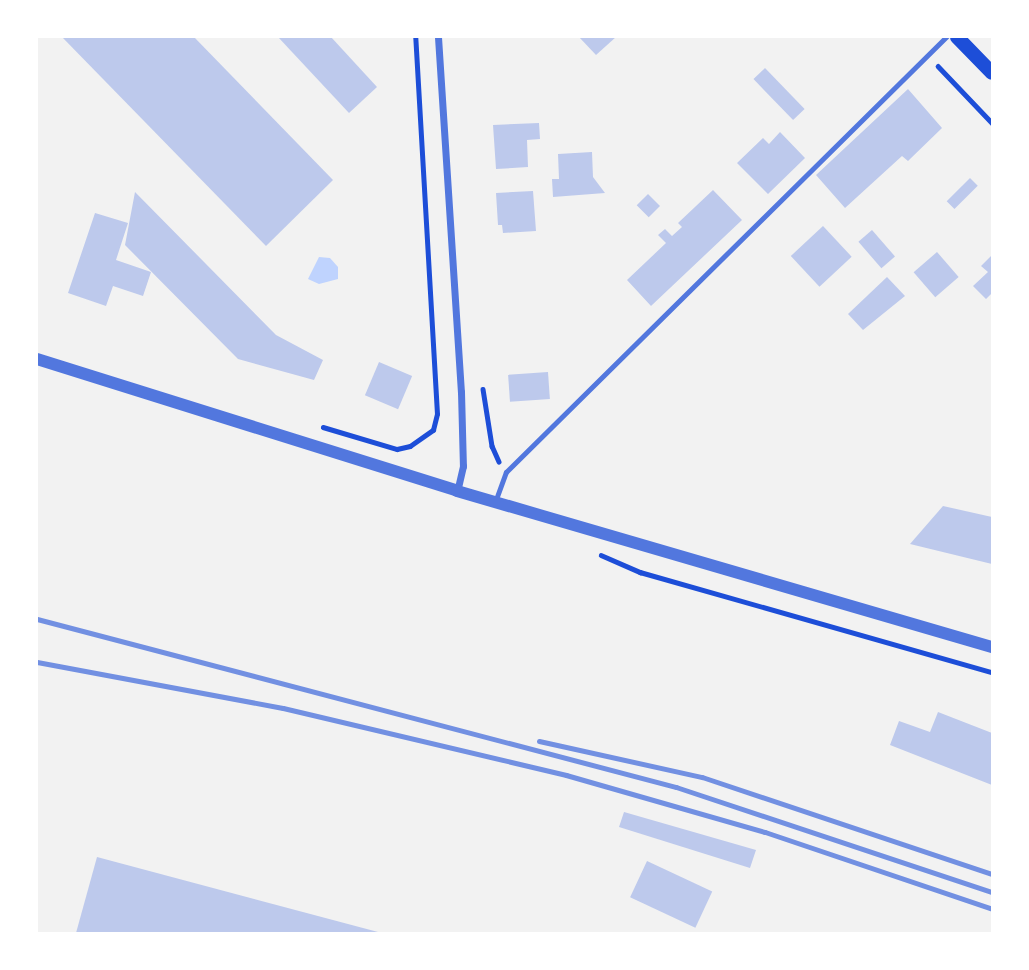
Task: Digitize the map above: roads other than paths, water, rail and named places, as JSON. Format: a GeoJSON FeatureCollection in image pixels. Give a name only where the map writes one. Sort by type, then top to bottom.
{"type":"FeatureCollection","features":[{"type":"Feature","properties":{"kind":"main road"},"geometry":{"type":"LineString","coordinates":[[957,37],[992,74]]}},
{"type":"Feature","properties":{"kind":"street"},"geometry":{"type":"LineString","coordinates":[[438,37],[461,392],[463,467],[457,491]]}},
{"type":"Feature","properties":{"kind":"street"},"geometry":{"type":"LineString","coordinates":[[37,359],[457,491],[992,647]]}},
{"type":"Feature","properties":{"kind":"lane"},"geometry":{"type":"LineString","coordinates":[[495,502],[506,472],[946,37]]}},
{"type":"Feature","properties":{"kind":"water"},"geometry":{"type":"Polygon","coordinates":[[[319,257],[330,258],[338,267],[338,279],[319,284],[308,279],[319,257]]]}},
{"type":"Feature","properties":{"kind":"railway"},"geometry":{"type":"LineString","coordinates":[[37,619],[676,787],[992,892]]}},
{"type":"Feature","properties":{"kind":"railway"},"geometry":{"type":"LineString","coordinates":[[37,662],[283,708],[566,775],[765,832],[992,909]]}},
{"type":"Feature","properties":{"kind":"railway"},"geometry":{"type":"LineString","coordinates":[[539,741],[702,777],[992,874]]}}]}
